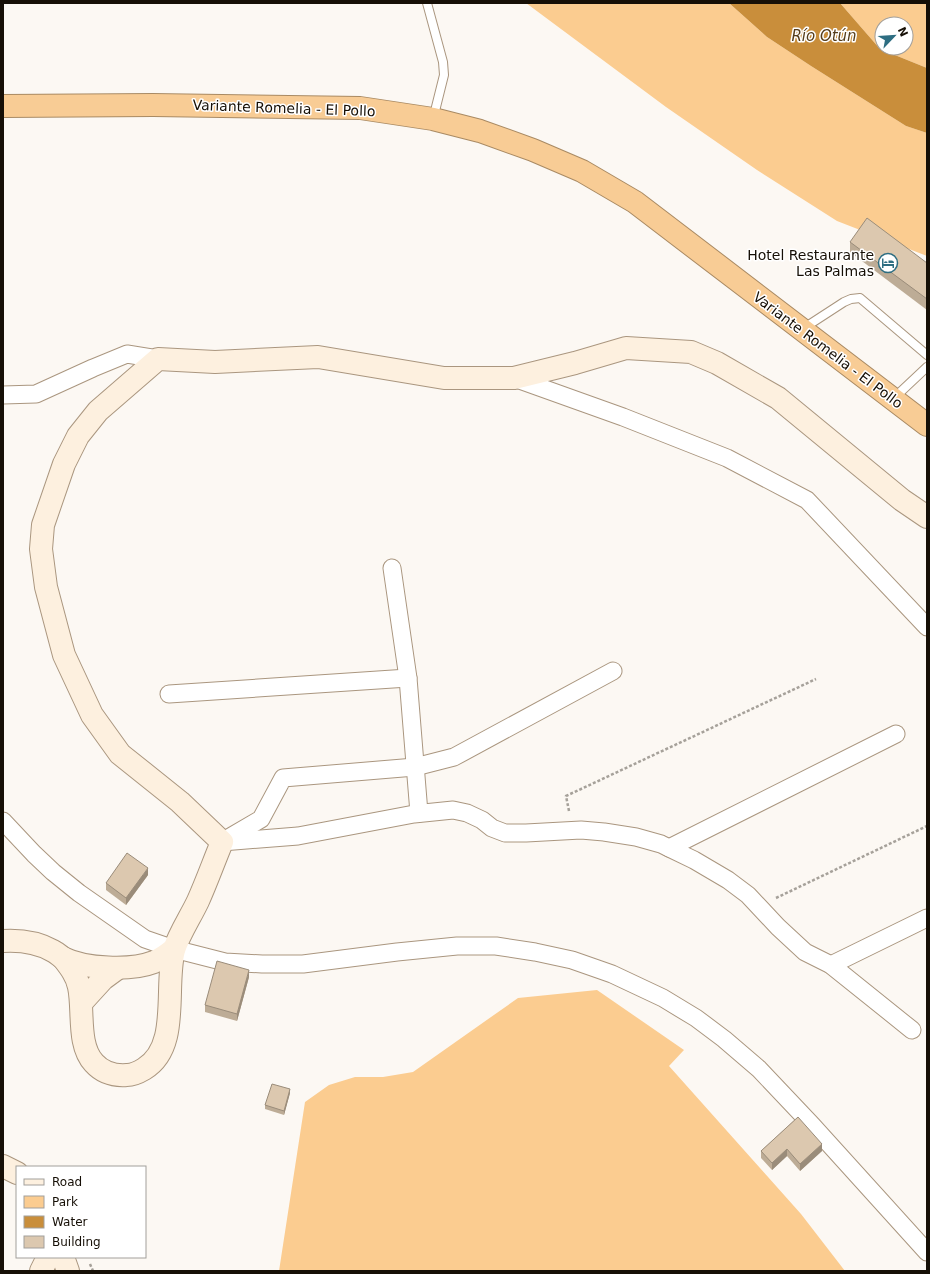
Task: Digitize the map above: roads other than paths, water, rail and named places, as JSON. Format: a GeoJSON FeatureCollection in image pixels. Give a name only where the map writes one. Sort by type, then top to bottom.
{"type":"FeatureCollection","features":[{"type":"Feature","properties":{"kind":"highway","name":"Variante Romelia - El Pollo"},"geometry":{"type":"LineString","coordinates":[[3,106],[360,108],[433,119],[480,131],[532,150],[582,171],[635,202],[927,425]]}},
{"type":"Feature","properties":{"kind":"main road"},"geometry":{"type":"LineString","coordinates":[[63,958],[74,973],[79,986],[82,1002],[85,1048],[94,1063],[110,1074],[119,1076],[139,1072],[153,1062],[158,1057],[163,1047],[166,1036],[174,949],[198,901],[222,842],[180,802],[120,754],[92,715],[64,655],[46,587],[41,549],[43,525],[64,464],[78,436],[98,411],[158,359],[215,362],[318,357],[444,378],[514,378],[626,348],[691,352],[717,363],[778,398],[902,500],[927,517]]}},
{"type":"Feature","properties":{"kind":"main road"},"geometry":{"type":"LineString","coordinates":[[3,941],[12,940],[29,942],[52,950],[63,958],[77,963],[118,968],[140,966],[154,962],[174,949]]}},
{"type":"Feature","properties":{"kind":"main road"},"geometry":{"type":"LineString","coordinates":[[140,966],[151,974],[159,983],[169,1012]]}},
{"type":"Feature","properties":{"kind":"main road"},"geometry":{"type":"LineString","coordinates":[[82,1002],[97,984],[118,968]]}},
{"type":"Feature","properties":{"kind":"main road"},"geometry":{"type":"LineString","coordinates":[[3,1166],[16,1172]]}},
{"type":"Feature","properties":{"kind":"main road"},"geometry":{"type":"LineString","coordinates":[[40,1271],[47,1258]]}},
{"type":"Feature","properties":{"kind":"main road"},"geometry":{"type":"LineString","coordinates":[[63,1258],[68,1271]]}},
{"type":"Feature","properties":{"kind":"street"},"geometry":{"type":"LineString","coordinates":[[3,396],[36,394],[127,354],[158,359]]}},
{"type":"Feature","properties":{"kind":"street"},"geometry":{"type":"LineString","coordinates":[[514,378],[623,417],[727,458],[806,500],[927,627]]}},
{"type":"Feature","properties":{"kind":"street"},"geometry":{"type":"LineString","coordinates":[[392,568],[408,678],[419,813]]}},
{"type":"Feature","properties":{"kind":"street"},"geometry":{"type":"LineString","coordinates":[[222,842],[261,819],[283,778],[415,767],[454,757],[613,671]]}},
{"type":"Feature","properties":{"kind":"street"},"geometry":{"type":"LineString","coordinates":[[169,694],[408,678]]}},
{"type":"Feature","properties":{"kind":"street"},"geometry":{"type":"LineString","coordinates":[[669,848],[896,734]]}},
{"type":"Feature","properties":{"kind":"street"},"geometry":{"type":"LineString","coordinates":[[222,842],[298,836],[419,813],[453,810],[467,813],[482,820],[492,828],[505,833],[572,831],[604,832],[636,837],[661,844],[694,860],[728,880],[748,894],[787,936],[805,952],[830,965],[912,1030]]}},
{"type":"Feature","properties":{"kind":"street"},"geometry":{"type":"LineString","coordinates":[[3,820],[34,854],[53,872],[79,893],[144,939],[174,949],[225,962],[303,964],[457,946],[496,946],[572,960],[612,974],[663,998],[696,1018],[724,1039],[759,1069],[927,1252]]}},
{"type":"Feature","properties":{"kind":"street"},"geometry":{"type":"LineString","coordinates":[[830,965],[927,918]]}},
{"type":"Feature","properties":{"kind":"lane"},"geometry":{"type":"LineString","coordinates":[[427,3],[444,62],[444,75],[433,119]]}},
{"type":"Feature","properties":{"kind":"lane"},"geometry":{"type":"LineString","coordinates":[[802,330],[851,298],[860,298],[927,355]]}},
{"type":"Feature","properties":{"kind":"lane"},"geometry":{"type":"LineString","coordinates":[[892,399],[927,367]]}},
{"type":"Feature","properties":{"kind":"water","name":"Río Otún"},"geometry":{"type":"Polygon","coordinates":[[[729,3],[840,3],[874,42],[874,56],[897,56],[927,68],[927,133],[906,126],[767,37],[729,3]]]}},
{"type":"Feature","properties":{"kind":"place","name":"Hotel Restaurante Las Palmas"},"geometry":{"type":"Point","coordinates":[888,263]}}]}
